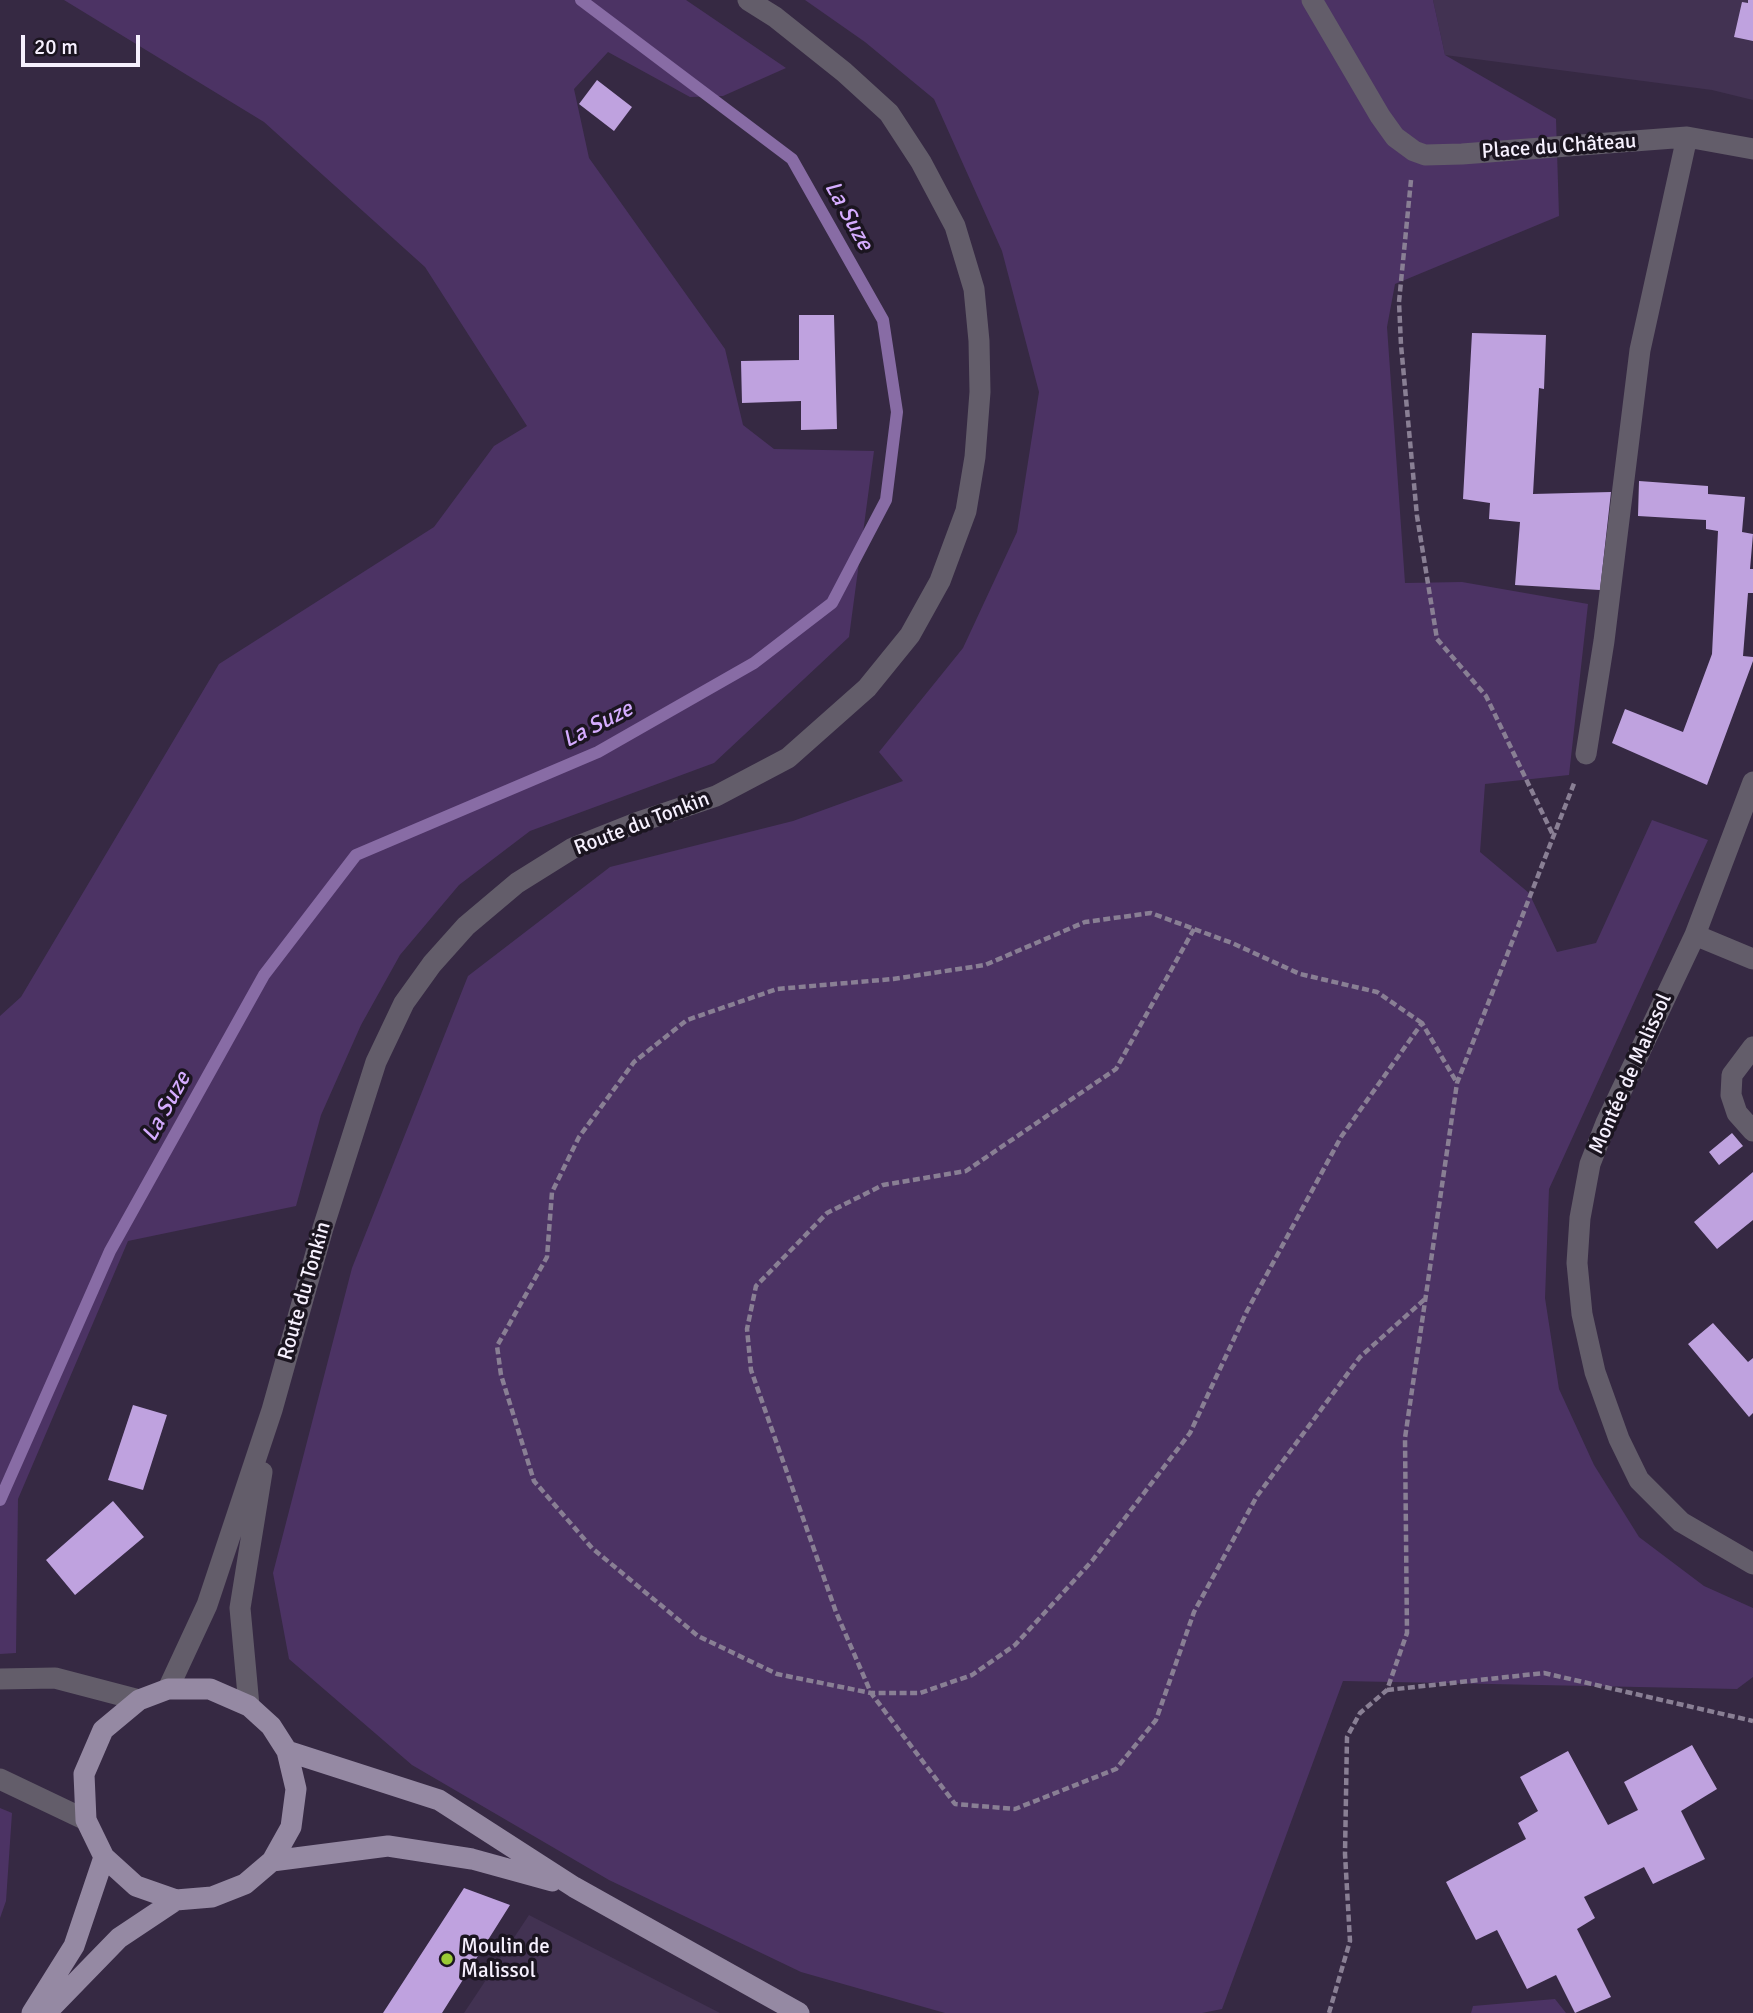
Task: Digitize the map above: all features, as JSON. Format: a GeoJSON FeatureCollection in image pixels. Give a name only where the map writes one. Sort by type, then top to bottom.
{"type":"FeatureCollection","features":[{"type":"Feature","properties":{"kind":"main road"},"geometry":{"type":"LineString","coordinates":[[168,1689],[210,1689],[250,1706],[271,1726],[287,1751],[296,1789],[290,1827],[272,1861],[245,1884],[212,1898],[176,1900],[136,1886],[104,1857],[86,1820],[84,1774],[103,1730],[139,1700],[168,1689]]}},
{"type":"Feature","properties":{"kind":"main road"},"geometry":{"type":"LineString","coordinates":[[287,1751],[439,1800],[575,1887],[799,2013]]}},
{"type":"Feature","properties":{"kind":"main road"},"geometry":{"type":"LineString","coordinates":[[272,1861],[388,1846],[472,1859],[575,1887]]}},
{"type":"Feature","properties":{"kind":"main road"},"geometry":{"type":"LineString","coordinates":[[32,2013],[74,1946],[104,1857]]}},
{"type":"Feature","properties":{"kind":"main road"},"geometry":{"type":"LineString","coordinates":[[46,2013],[120,1938],[176,1900]]}},
{"type":"Feature","properties":{"kind":"street","name":"Route du Tonkin"},"geometry":{"type":"LineString","coordinates":[[168,1689],[207,1605],[272,1410],[323,1228],[376,1062],[404,1003],[432,964],[466,926],[517,883],[573,848],[716,796],[788,758],[867,688],[910,635],[940,582],[966,511],[975,457],[980,392],[974,289],[956,226],[921,162],[889,113],[825,56],[775,17],[748,0]]}},
{"type":"Feature","properties":{"kind":"street"},"geometry":{"type":"LineString","coordinates":[[1312,0],[1380,117],[1395,137],[1414,151]]}},
{"type":"Feature","properties":{"kind":"street"},"geometry":{"type":"LineString","coordinates":[[1586,754],[1604,641],[1640,349],[1687,138]]}},
{"type":"Feature","properties":{"kind":"street","name":"Place du Château"},"geometry":{"type":"LineString","coordinates":[[1414,151],[1425,155],[1462,154],[1687,138],[1753,149]]}},
{"type":"Feature","properties":{"kind":"street","name":"Montée de Malissol"},"geometry":{"type":"LineString","coordinates":[[1753,782],[1695,935],[1606,1124],[1590,1164],[1580,1218],[1578,1276],[1582,1314],[1595,1372],[1619,1439],[1639,1480],[1681,1522],[1753,1564]]}},
{"type":"Feature","properties":{"kind":"street"},"geometry":{"type":"LineString","coordinates":[[1695,935],[1753,959]]}},
{"type":"Feature","properties":{"kind":"street"},"geometry":{"type":"LineString","coordinates":[[1753,1047],[1732,1075],[1731,1095],[1738,1113],[1753,1131]]}},
{"type":"Feature","properties":{"kind":"street","name":"Route du Tonkin"},"geometry":{"type":"LineString","coordinates":[[250,1706],[240,1608],[272,1410]]}},
{"type":"Feature","properties":{"kind":"street"},"geometry":{"type":"LineString","coordinates":[[0,1679],[55,1678],[139,1700]]}},
{"type":"Feature","properties":{"kind":"street"},"geometry":{"type":"LineString","coordinates":[[0,1779],[27,1789],[86,1820]]}},
{"type":"Feature","properties":{"kind":"path"},"geometry":{"type":"LineString","coordinates":[[1414,151],[1399,302],[1417,516],[1437,639],[1486,696],[1553,835]]}},
{"type":"Feature","properties":{"kind":"path"},"geometry":{"type":"LineString","coordinates":[[1329,2013],[1350,1941],[1345,1854],[1347,1737],[1360,1713],[1387,1690],[1407,1633],[1405,1438],[1457,1083],[1586,754]]}},
{"type":"Feature","properties":{"kind":"path"},"geometry":{"type":"LineString","coordinates":[[1422,1023],[1341,1137],[1247,1311],[1190,1433],[1092,1560],[1015,1645],[972,1675],[920,1693],[870,1693],[777,1674],[698,1636],[592,1548],[534,1481],[501,1375],[497,1346],[547,1257],[552,1192],[579,1137],[634,1062],[687,1020],[777,989],[892,979],[985,965],[1085,922],[1151,913],[1300,974],[1377,992],[1422,1023],[1457,1083]]}},
{"type":"Feature","properties":{"kind":"path"},"geometry":{"type":"LineString","coordinates":[[1194,929],[1116,1069],[967,1171],[883,1185],[827,1213],[756,1286],[747,1329],[751,1370],[836,1612],[870,1693],[955,1804],[1015,1809],[1116,1769],[1156,1720],[1194,1612],[1257,1496],[1360,1357],[1426,1299]]}},
{"type":"Feature","properties":{"kind":"path"},"geometry":{"type":"LineString","coordinates":[[1387,1690],[1544,1673],[1753,1721]]}},
{"type":"Feature","properties":{"kind":"shaded area"},"geometry":{"type":"Polygon","coordinates":[[[64,0],[686,0],[786,68],[723,96],[690,97],[608,52],[574,89],[589,158],[725,349],[743,425],[774,449],[874,451],[849,637],[714,763],[530,831],[459,885],[400,955],[361,1025],[321,1115],[296,1206],[128,1241],[18,1499],[16,1653],[0,1654],[0,1016],[21,997],[219,664],[434,527],[494,446],[527,426],[425,267],[264,122],[64,0]]]}},
{"type":"Feature","properties":{"kind":"shaded area"},"geometry":{"type":"Polygon","coordinates":[[[805,0],[1433,0],[1445,55],[1556,119],[1559,216],[1395,284],[1387,327],[1405,583],[1462,582],[1588,604],[1569,775],[1485,784],[1480,852],[1529,893],[1557,952],[1596,943],[1652,820],[1708,840],[1549,1189],[1545,1298],[1559,1389],[1594,1465],[1639,1537],[1704,1586],[1753,1608],[1753,1677],[1737,1689],[1343,1681],[1222,2009],[1202,2013],[945,2013],[801,1972],[609,1880],[412,1765],[289,1659],[273,1573],[352,1268],[468,976],[610,867],[793,821],[903,781],[879,752],[963,648],[1017,532],[1039,392],[1002,251],[934,99],[865,42],[805,0]]]}},
{"type":"Feature","properties":{"kind":"shaded area"},"geometry":{"type":"Polygon","coordinates":[[[1433,0],[1753,0],[1753,100],[1712,90],[1445,55],[1433,0]]]}},
{"type":"Feature","properties":{"kind":"shaded area"},"geometry":{"type":"Polygon","coordinates":[[[0,1808],[12,1813],[6,1901],[0,1918],[0,1808]]]}},
{"type":"Feature","properties":{"kind":"shaded area"},"geometry":{"type":"Polygon","coordinates":[[[529,1915],[720,2013],[464,2013],[529,1915]]]}},
{"type":"Feature","properties":{"kind":"shaded area"},"geometry":{"type":"Polygon","coordinates":[[[1555,1999],[1566,2013],[1471,2013],[1473,2006],[1555,1999]]]}},
{"type":"Feature","properties":{"kind":"building"},"geometry":{"type":"Polygon","coordinates":[[[1748,0],[1753,0],[1753,41],[1734,37],[1742,2],[1748,3],[1748,0]]]}},
{"type":"Feature","properties":{"kind":"building"},"geometry":{"type":"Polygon","coordinates":[[[597,80],[632,107],[614,131],[579,104],[597,80]]]}},
{"type":"Feature","properties":{"kind":"building"},"geometry":{"type":"Polygon","coordinates":[[[799,315],[834,315],[837,429],[801,430],[801,401],[742,403],[741,361],[799,360],[799,315]]]}},
{"type":"Feature","properties":{"kind":"building"},"geometry":{"type":"Polygon","coordinates":[[[1472,333],[1546,335],[1544,389],[1539,388],[1533,494],[1611,492],[1600,590],[1515,585],[1520,522],[1489,519],[1490,503],[1463,499],[1472,333]]]}},
{"type":"Feature","properties":{"kind":"building"},"geometry":{"type":"Polygon","coordinates":[[[1639,481],[1708,486],[1708,494],[1745,497],[1742,532],[1753,534],[1750,569],[1753,569],[1753,593],[1748,593],[1743,656],[1753,657],[1753,661],[1707,785],[1612,743],[1625,709],[1683,732],[1712,654],[1718,531],[1706,529],[1706,520],[1638,516],[1639,481]]]}},
{"type":"Feature","properties":{"kind":"building"},"geometry":{"type":"Polygon","coordinates":[[[1732,1133],[1743,1146],[1719,1165],[1709,1152],[1732,1133]]]}},
{"type":"Feature","properties":{"kind":"building"},"geometry":{"type":"Polygon","coordinates":[[[1753,1172],[1753,1220],[1717,1249],[1694,1222],[1753,1172]]]}},
{"type":"Feature","properties":{"kind":"building"},"geometry":{"type":"Polygon","coordinates":[[[1713,1323],[1748,1362],[1753,1358],[1753,1413],[1749,1417],[1688,1344],[1713,1323]]]}},
{"type":"Feature","properties":{"kind":"building"},"geometry":{"type":"Polygon","coordinates":[[[133,1405],[167,1415],[143,1490],[108,1480],[133,1405]]]}},
{"type":"Feature","properties":{"kind":"building"},"geometry":{"type":"Polygon","coordinates":[[[113,1501],[144,1537],[75,1595],[46,1560],[113,1501]]]}},
{"type":"Feature","properties":{"kind":"building"},"geometry":{"type":"Polygon","coordinates":[[[1692,1745],[1717,1789],[1681,1811],[1705,1859],[1653,1884],[1644,1867],[1584,1897],[1595,1918],[1577,1929],[1611,1997],[1575,2013],[1556,1975],[1527,1989],[1497,1930],[1476,1940],[1446,1882],[1526,1839],[1518,1823],[1538,1811],[1520,1777],[1568,1751],[1608,1825],[1638,1810],[1624,1782],[1692,1745]]]}},
{"type":"Feature","properties":{"kind":"building","name":"Moulin de Malissol"},"geometry":{"type":"Polygon","coordinates":[[[464,1888],[510,1905],[442,2013],[383,2013],[464,1888]]]}},
{"type":"Feature","properties":{"kind":"waterway","name":"La Suze"},"geometry":{"type":"LineString","coordinates":[[0,1500],[110,1251],[264,975],[356,855],[598,752],[754,663],[832,603],[886,500],[897,412],[883,320],[792,159],[581,0]]}},
{"type":"Feature","properties":{"kind":"place","name":"Moulin de Malissol"},"geometry":{"type":"Point","coordinates":[447,1959]}}]}
